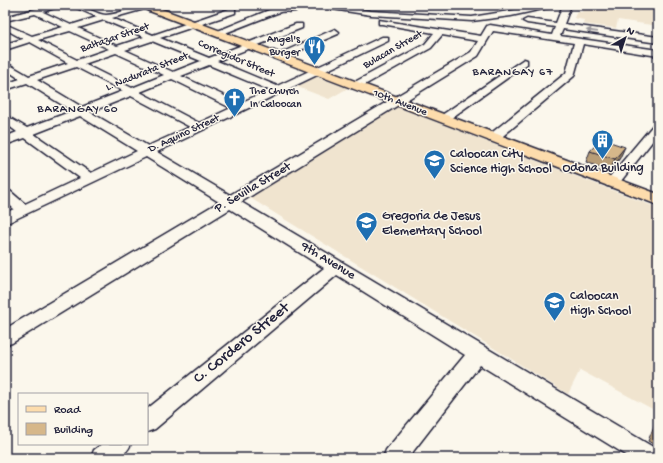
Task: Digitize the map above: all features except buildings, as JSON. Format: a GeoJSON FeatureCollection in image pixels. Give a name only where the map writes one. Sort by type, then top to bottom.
{"type":"FeatureCollection","features":[{"type":"Feature","properties":{"kind":"main road","name":"10th Avenue"},"geometry":{"type":"LineString","coordinates":[[150,6],[355,86],[658,200]]}},
{"type":"Feature","properties":{"kind":"street"},"geometry":{"type":"LineString","coordinates":[[5,19],[59,5]]}},
{"type":"Feature","properties":{"kind":"street","name":"Corregidor Street"},"geometry":{"type":"LineString","coordinates":[[74,5],[278,90]]}},
{"type":"Feature","properties":{"kind":"street"},"geometry":{"type":"LineString","coordinates":[[222,5],[232,11],[244,14],[280,19],[292,13],[290,11]]}},
{"type":"Feature","properties":{"kind":"street"},"geometry":{"type":"LineString","coordinates":[[217,33],[263,17],[278,10],[290,11],[302,5]]}},
{"type":"Feature","properties":{"kind":"street"},"geometry":{"type":"LineString","coordinates":[[319,5],[371,13],[472,19],[511,14],[557,5]]}},
{"type":"Feature","properties":{"kind":"street"},"geometry":{"type":"LineString","coordinates":[[568,5],[554,37],[658,53]]}},
{"type":"Feature","properties":{"kind":"street"},"geometry":{"type":"LineString","coordinates":[[5,47],[150,6]]}},
{"type":"Feature","properties":{"kind":"street"},"geometry":{"type":"LineString","coordinates":[[5,11],[18,7]]}},
{"type":"Feature","properties":{"kind":"street"},"geometry":{"type":"LineString","coordinates":[[35,11],[241,108]]}},
{"type":"Feature","properties":{"kind":"street","name":"Baltazar Street"},"geometry":{"type":"LineString","coordinates":[[5,87],[232,11]]}},
{"type":"Feature","properties":{"kind":"street"},"geometry":{"type":"LineString","coordinates":[[527,21],[652,37]]}},
{"type":"Feature","properties":{"kind":"street"},"geometry":{"type":"LineString","coordinates":[[382,22],[482,39]]}},
{"type":"Feature","properties":{"kind":"street"},"geometry":{"type":"LineString","coordinates":[[5,26],[199,127]]}},
{"type":"Feature","properties":{"kind":"street","name":"L. Nadurata Street"},"geometry":{"type":"LineString","coordinates":[[5,141],[208,60],[299,26]]}},
{"type":"Feature","properties":{"kind":"street","name":"P. Sevilla Street"},"geometry":{"type":"LineString","coordinates":[[5,338],[475,54],[482,39],[490,28],[554,37]]}},
{"type":"Feature","properties":{"kind":"street"},"geometry":{"type":"LineString","coordinates":[[279,56],[335,32]]}},
{"type":"Feature","properties":{"kind":"street","name":"Bulacan Street"},"geometry":{"type":"LineString","coordinates":[[355,86],[428,46],[440,32]]}},
{"type":"Feature","properties":{"kind":"street","name":"D. Aquino Street"},"geometry":{"type":"LineString","coordinates":[[5,219],[385,39]]}},
{"type":"Feature","properties":{"kind":"street"},"geometry":{"type":"LineString","coordinates":[[493,138],[571,74],[579,41]]}},
{"type":"Feature","properties":{"kind":"street"},"geometry":{"type":"LineString","coordinates":[[443,119],[524,62]]}},
{"type":"Feature","properties":{"kind":"street","name":"9th Avenue"},"geometry":{"type":"LineString","coordinates":[[5,65],[651,458]]}},
{"type":"Feature","properties":{"kind":"street"},"geometry":{"type":"LineString","coordinates":[[5,118],[90,179]]}},
{"type":"Feature","properties":{"kind":"street"},"geometry":{"type":"LineString","coordinates":[[612,183],[658,126]]}},
{"type":"Feature","properties":{"kind":"street"},"geometry":{"type":"LineString","coordinates":[[5,194],[24,210]]}},
{"type":"Feature","properties":{"kind":"street","name":"C. Cordero Street"},"geometry":{"type":"LineString","coordinates":[[148,421],[337,266]]}},
{"type":"Feature","properties":{"kind":"street"},"geometry":{"type":"LineString","coordinates":[[394,458],[479,352]]}},
{"type":"Feature","properties":{"kind":"street"},"geometry":{"type":"LineString","coordinates":[[102,458],[119,445]]}},
{"type":"Feature","properties":{"kind":"shaded area"},"geometry":{"type":"Polygon","coordinates":[[[585,5],[658,5],[658,26],[618,20],[616,28],[583,24],[584,20],[574,18],[577,11],[582,12],[585,5]]]}},
{"type":"Feature","properties":{"kind":"shaded area"},"geometry":{"type":"Polygon","coordinates":[[[314,76],[348,88],[329,99],[295,86],[314,76]]]}},
{"type":"Feature","properties":{"kind":"shaded area","name":"Caloocan High School"},"geometry":{"type":"Polygon","coordinates":[[[395,106],[658,208],[658,412],[580,370],[568,394],[247,196],[395,106]]]}},
{"type":"Feature","properties":{"kind":"place","name":"Angel's Burger"},"geometry":{"type":"Point","coordinates":[315,66]}},
{"type":"Feature","properties":{"kind":"place","name":"The Church In Caloocan"},"geometry":{"type":"Point","coordinates":[235,118]}},
{"type":"Feature","properties":{"kind":"place","name":"Odona Building"},"geometry":{"type":"Point","coordinates":[603,160]}},
{"type":"Feature","properties":{"kind":"place","name":"Caloocan City Science High School"},"geometry":{"type":"Point","coordinates":[434,180]}},
{"type":"Feature","properties":{"kind":"place","name":"Gregoria de Jesus Elementary School"},"geometry":{"type":"Point","coordinates":[366,242]}},
{"type":"Feature","properties":{"kind":"place","name":"Caloocan High School"},"geometry":{"type":"Point","coordinates":[554,322]}},
{"type":"Feature","properties":{"kind":"district","name":"BARANGAY 67"},"geometry":{"type":"Point","coordinates":[513,73]}},
{"type":"Feature","properties":{"kind":"district","name":"BARANGAY 60"},"geometry":{"type":"Point","coordinates":[78,110]}}]}
